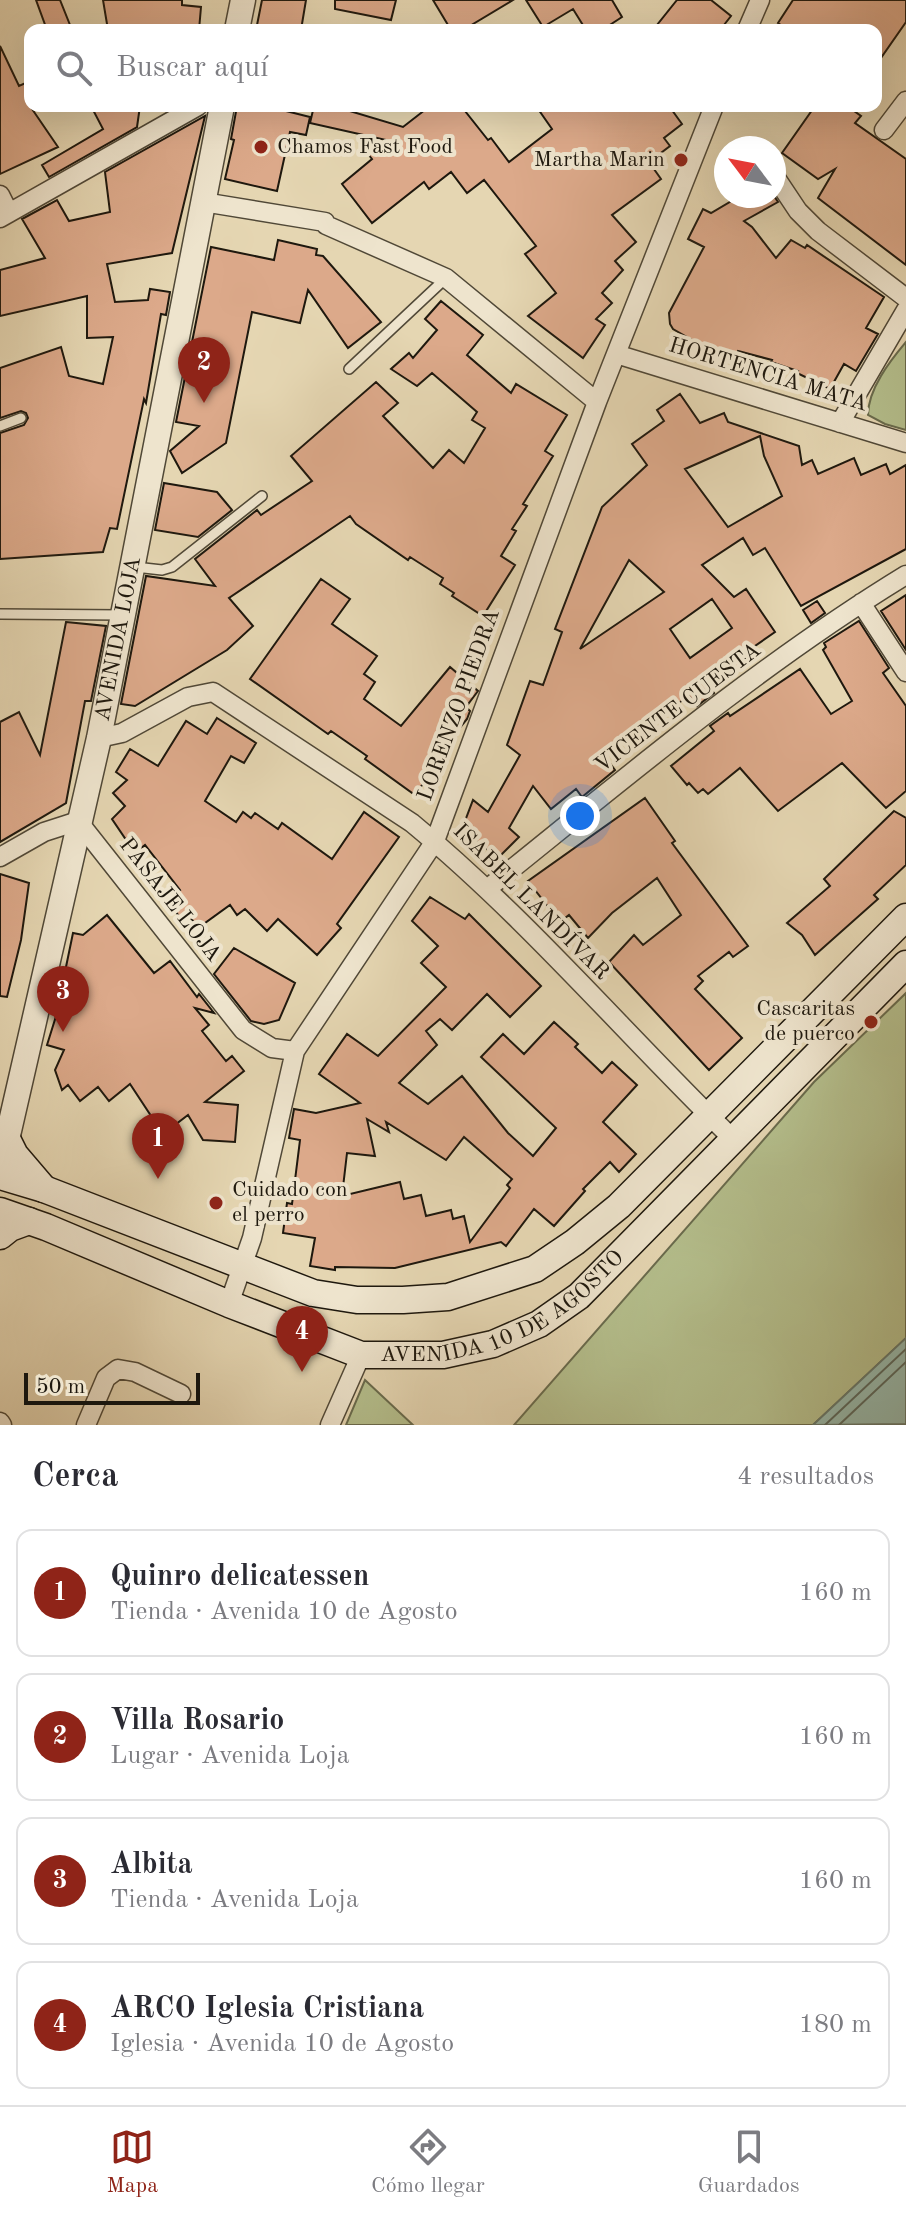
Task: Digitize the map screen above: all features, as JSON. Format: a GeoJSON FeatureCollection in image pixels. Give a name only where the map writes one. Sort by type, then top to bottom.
{"type":"FeatureCollection","features":[{"type":"Feature","properties":{"kind":"main road","name":"AVENIDA 10 DE AGOSTO"},"geometry":{"type":"LineString","coordinates":[[0,1176],[44,1189],[313,1293],[357,1300],[448,1297],[535,1269],[619,1206],[906,917]]}},
{"type":"Feature","properties":{"kind":"main road","name":"AVENIDA 10 DE AGOSTO"},"geometry":{"type":"LineString","coordinates":[[0,1211],[361,1355],[443,1355],[493,1344],[539,1324],[579,1296],[906,964]]}},
{"type":"Feature","properties":{"kind":"main road"},"geometry":{"type":"LineString","coordinates":[[7,1139],[15,1155],[44,1189]]}},
{"type":"Feature","properties":{"kind":"main road"},"geometry":{"type":"LineString","coordinates":[[0,1236],[10,1228],[29,1221]]}},
{"type":"Feature","properties":{"kind":"street"},"geometry":{"type":"LineString","coordinates":[[238,24],[243,0]]}},
{"type":"Feature","properties":{"kind":"street"},"geometry":{"type":"LineString","coordinates":[[750,24],[760,0]]}},
{"type":"Feature","properties":{"kind":"street"},"geometry":{"type":"LineString","coordinates":[[884,130],[906,101]]}},
{"type":"Feature","properties":{"kind":"street"},"geometry":{"type":"LineString","coordinates":[[0,195],[5,215],[187,112]]}},
{"type":"Feature","properties":{"kind":"street","name":"AVENIDA LOJA"},"geometry":{"type":"LineString","coordinates":[[0,1170],[99,738],[221,112]]}},
{"type":"Feature","properties":{"kind":"street","name":"LORENZO PIEDRA"},"geometry":{"type":"LineString","coordinates":[[229,1304],[252,1238],[295,1051],[435,841],[597,402],[712,112]]}},
{"type":"Feature","properties":{"kind":"street"},"geometry":{"type":"LineString","coordinates":[[786,193],[798,211],[818,231],[906,298]]}},
{"type":"Feature","properties":{"kind":"street"},"geometry":{"type":"LineString","coordinates":[[203,202],[325,222],[446,278],[597,402]]}},
{"type":"Feature","properties":{"kind":"street"},"geometry":{"type":"LineString","coordinates":[[840,423],[906,310]]}},
{"type":"Feature","properties":{"kind":"street","name":"HORTENCIA MATA"},"geometry":{"type":"LineString","coordinates":[[616,354],[906,443]]}},
{"type":"Feature","properties":{"kind":"street","name":"VICENTE CUESTA"},"geometry":{"type":"LineString","coordinates":[[487,889],[714,708],[861,603],[906,575]]}},
{"type":"Feature","properties":{"kind":"street"},"geometry":{"type":"LineString","coordinates":[[861,603],[906,672]]}},
{"type":"Feature","properties":{"kind":"street","name":"ISABEL LANDÍVAR"},"geometry":{"type":"LineString","coordinates":[[99,738],[122,733],[188,697],[213,692],[435,841],[487,889],[733,1139]]}},
{"type":"Feature","properties":{"kind":"street"},"geometry":{"type":"LineString","coordinates":[[0,857],[44,832],[78,821]]}},
{"type":"Feature","properties":{"kind":"street","name":"PASAJE LOJA"},"geometry":{"type":"LineString","coordinates":[[78,821],[243,1030],[272,1048],[295,1051]]}},
{"type":"Feature","properties":{"kind":"street"},"geometry":{"type":"LineString","coordinates":[[330,1425],[361,1355]]}},
{"type":"Feature","properties":{"kind":"street"},"geometry":{"type":"LineString","coordinates":[[86,1425],[106,1378],[118,1369],[135,1372],[181,1394]]}},
{"type":"Feature","properties":{"kind":"lane"},"geometry":{"type":"LineString","coordinates":[[349,369],[446,278]]}},
{"type":"Feature","properties":{"kind":"lane"},"geometry":{"type":"LineString","coordinates":[[0,426],[21,418]]}},
{"type":"Feature","properties":{"kind":"lane"},"geometry":{"type":"LineString","coordinates":[[131,567],[162,570],[172,567],[262,496]]}},
{"type":"Feature","properties":{"kind":"lane"},"geometry":{"type":"LineString","coordinates":[[0,614],[121,615]]}},
{"type":"Feature","properties":{"kind":"green space"},"geometry":{"type":"Polygon","coordinates":[[[906,342],[906,430],[868,415],[876,385],[906,342]]]}},
{"type":"Feature","properties":{"kind":"green space"},"geometry":{"type":"Polygon","coordinates":[[[906,993],[906,1338],[813,1425],[514,1425],[814,1082],[906,993]]]}},
{"type":"Feature","properties":{"kind":"green space"},"geometry":{"type":"Polygon","coordinates":[[[365,1380],[413,1425],[346,1425],[365,1380]]]}},
{"type":"Feature","properties":{"kind":"water"},"geometry":{"type":"Polygon","coordinates":[[[906,1338],[906,1424],[813,1425],[906,1338]]]}},
{"type":"Feature","properties":{"kind":"building"},"geometry":{"type":"Polygon","coordinates":[[[36,0],[60,0],[70,24],[45,24],[36,0]]]}},
{"type":"Feature","properties":{"kind":"building"},"geometry":{"type":"Polygon","coordinates":[[[103,0],[182,0],[182,5],[201,7],[200,24],[107,24],[103,0]]]}},
{"type":"Feature","properties":{"kind":"building"},"geometry":{"type":"Polygon","coordinates":[[[262,0],[306,0],[302,24],[257,24],[262,0]]]}},
{"type":"Feature","properties":{"kind":"building"},"geometry":{"type":"Polygon","coordinates":[[[335,0],[396,0],[391,20],[335,9],[335,0]]]}},
{"type":"Feature","properties":{"kind":"building"},"geometry":{"type":"Polygon","coordinates":[[[433,0],[513,0],[473,24],[447,24],[433,0]]]}},
{"type":"Feature","properties":{"kind":"building"},"geometry":{"type":"Polygon","coordinates":[[[526,0],[612,0],[622,17],[611,24],[582,24],[573,9],[548,24],[541,24],[526,0]]]}},
{"type":"Feature","properties":{"kind":"building"},"geometry":{"type":"Polygon","coordinates":[[[677,0],[711,0],[731,16],[725,24],[658,24],[677,0]]]}},
{"type":"Feature","properties":{"kind":"building"},"geometry":{"type":"Polygon","coordinates":[[[793,0],[906,0],[906,22],[882,56],[882,24],[778,23],[793,0]]]}},
{"type":"Feature","properties":{"kind":"building"},"geometry":{"type":"Polygon","coordinates":[[[0,46],[19,86],[24,84],[24,112],[34,112],[58,147],[0,174],[0,46]]]}},
{"type":"Feature","properties":{"kind":"building"},"geometry":{"type":"Polygon","coordinates":[[[94,112],[139,112],[137,127],[49,177],[42,165],[103,129],[94,112]]]}},
{"type":"Feature","properties":{"kind":"building"},"geometry":{"type":"Polygon","coordinates":[[[236,112],[290,112],[310,117],[306,135],[290,132],[277,191],[225,179],[234,140],[231,139],[236,112]]]}},
{"type":"Feature","properties":{"kind":"building"},"geometry":{"type":"Polygon","coordinates":[[[313,112],[353,112],[403,127],[422,112],[466,112],[509,162],[552,129],[540,112],[673,112],[682,124],[664,138],[670,146],[649,162],[661,179],[612,215],[636,242],[615,261],[623,270],[602,293],[612,303],[596,319],[605,325],[583,358],[528,316],[556,293],[525,254],[536,246],[484,180],[467,193],[451,172],[429,189],[424,182],[372,223],[342,184],[372,159],[368,154],[386,140],[310,123],[313,112]]]}},
{"type":"Feature","properties":{"kind":"building"},"geometry":{"type":"Polygon","coordinates":[[[811,112],[855,112],[861,116],[855,123],[906,159],[906,265],[818,198],[835,169],[818,179],[786,156],[786,147],[811,112]]]}},
{"type":"Feature","properties":{"kind":"building"},"geometry":{"type":"Polygon","coordinates":[[[205,116],[172,253],[107,264],[115,302],[148,300],[150,289],[170,292],[166,315],[161,314],[146,403],[144,399],[117,529],[110,528],[103,552],[0,559],[0,433],[24,425],[28,418],[21,411],[0,418],[0,368],[61,347],[69,376],[103,384],[113,337],[87,338],[87,296],[0,316],[0,270],[45,258],[22,219],[57,200],[69,221],[110,212],[105,172],[205,116]]]}},
{"type":"Feature","properties":{"kind":"building"},"geometry":{"type":"Polygon","coordinates":[[[720,208],[767,208],[744,221],[776,258],[791,240],[805,248],[807,245],[884,297],[866,328],[878,334],[856,371],[844,364],[830,389],[772,360],[738,351],[734,359],[673,329],[669,313],[704,247],[688,239],[703,209],[711,213],[720,208]]]}},
{"type":"Feature","properties":{"kind":"building"},"geometry":{"type":"Polygon","coordinates":[[[278,240],[317,249],[316,255],[323,256],[381,322],[348,348],[308,290],[300,323],[252,312],[226,443],[182,473],[170,451],[199,426],[176,422],[211,247],[274,260],[278,240]]]}},
{"type":"Feature","properties":{"kind":"building"},"geometry":{"type":"Polygon","coordinates":[[[441,301],[483,335],[467,355],[511,393],[516,384],[567,415],[545,451],[553,456],[523,504],[527,506],[512,529],[516,531],[501,556],[515,565],[483,616],[452,596],[454,593],[440,584],[443,578],[410,557],[408,560],[356,524],[350,516],[229,598],[253,626],[227,650],[135,706],[121,704],[146,576],[215,586],[195,559],[257,510],[261,515],[312,481],[291,456],[376,382],[398,403],[383,416],[433,468],[449,450],[464,463],[485,428],[472,420],[477,412],[432,373],[417,386],[391,369],[409,353],[413,358],[437,330],[425,319],[441,301]]]}},
{"type":"Feature","properties":{"kind":"building"},"geometry":{"type":"Polygon","coordinates":[[[680,394],[700,423],[724,413],[728,422],[799,446],[802,465],[812,460],[818,474],[854,458],[861,475],[886,464],[890,474],[906,465],[906,549],[801,606],[765,548],[753,555],[743,538],[702,565],[734,597],[746,589],[775,632],[742,655],[747,661],[710,687],[714,693],[697,706],[689,696],[603,754],[615,770],[582,797],[576,789],[551,809],[533,786],[509,828],[519,837],[498,858],[462,829],[473,800],[488,812],[520,755],[507,745],[530,681],[543,685],[562,632],[555,629],[602,507],[647,465],[632,444],[664,421],[657,410],[680,394]],[[760,436],[685,469],[728,527],[782,496],[764,456],[760,436]],[[629,560],[580,649],[664,592],[629,560]],[[712,599],[670,629],[690,658],[732,628],[712,599]]]}},
{"type":"Feature","properties":{"kind":"building"},"geometry":{"type":"Polygon","coordinates":[[[164,483],[217,492],[232,510],[198,537],[155,530],[164,483]]]}},
{"type":"Feature","properties":{"kind":"building"},"geometry":{"type":"Polygon","coordinates":[[[321,579],[350,599],[332,624],[377,656],[364,674],[375,682],[364,699],[401,726],[450,667],[478,691],[466,707],[470,711],[467,719],[432,762],[436,765],[415,795],[365,759],[367,756],[331,731],[328,734],[250,679],[321,579]]]}},
{"type":"Feature","properties":{"kind":"building"},"geometry":{"type":"Polygon","coordinates":[[[906,595],[906,650],[881,611],[906,595]]]}},
{"type":"Feature","properties":{"kind":"building"},"geometry":{"type":"Polygon","coordinates":[[[817,601],[825,613],[811,623],[803,610],[817,601]]]}},
{"type":"Feature","properties":{"kind":"building"},"geometry":{"type":"Polygon","coordinates":[[[859,621],[889,668],[883,673],[906,706],[906,791],[886,808],[842,763],[778,811],[740,768],[708,794],[703,789],[698,793],[689,783],[687,785],[671,766],[714,731],[710,726],[800,669],[831,714],[852,701],[823,650],[826,647],[824,643],[859,621]]]}},
{"type":"Feature","properties":{"kind":"building"},"geometry":{"type":"Polygon","coordinates":[[[66,622],[106,626],[91,701],[85,701],[66,803],[0,842],[0,722],[19,712],[40,755],[66,622]]]}},
{"type":"Feature","properties":{"kind":"building"},"geometry":{"type":"Polygon","coordinates":[[[217,718],[256,743],[244,763],[231,756],[205,801],[236,822],[243,812],[251,818],[255,813],[278,829],[282,823],[332,859],[364,812],[399,837],[337,924],[341,928],[317,955],[278,919],[267,931],[245,909],[237,915],[230,905],[198,928],[190,917],[183,922],[167,899],[180,890],[145,845],[135,853],[112,819],[125,806],[113,793],[127,780],[116,772],[130,749],[158,766],[186,721],[207,734],[217,718]]]}},
{"type":"Feature","properties":{"kind":"building"},"geometry":{"type":"Polygon","coordinates":[[[645,798],[675,841],[672,843],[748,946],[733,957],[729,952],[698,976],[703,981],[695,989],[742,1038],[709,1070],[609,962],[634,935],[643,945],[681,915],[657,878],[612,913],[588,938],[569,915],[560,922],[528,881],[645,798]]]}},
{"type":"Feature","properties":{"kind":"building"},"geometry":{"type":"Polygon","coordinates":[[[894,811],[906,818],[906,865],[874,895],[878,899],[815,955],[802,935],[787,923],[830,886],[824,879],[894,811]]]}},
{"type":"Feature","properties":{"kind":"building"},"geometry":{"type":"Polygon","coordinates":[[[0,874],[29,883],[21,940],[7,997],[0,996],[0,874]]]}},
{"type":"Feature","properties":{"kind":"building"},"geometry":{"type":"Polygon","coordinates":[[[430,897],[465,919],[469,914],[541,986],[510,1017],[487,994],[452,1030],[440,1019],[426,1031],[437,1045],[399,1083],[428,1104],[462,1076],[508,1133],[533,1156],[556,1128],[481,1057],[503,1034],[524,1054],[554,1022],[602,1073],[612,1062],[637,1085],[603,1122],[636,1154],[619,1172],[610,1162],[583,1189],[585,1191],[554,1226],[534,1209],[506,1246],[501,1242],[395,1268],[335,1267],[335,1270],[310,1266],[315,1238],[283,1233],[287,1203],[292,1204],[300,1140],[289,1138],[294,1109],[316,1113],[360,1103],[319,1074],[347,1034],[378,1056],[446,987],[421,963],[438,946],[412,921],[430,897]],[[367,1119],[375,1156],[347,1153],[342,1196],[400,1182],[404,1199],[421,1195],[426,1216],[451,1210],[453,1219],[464,1216],[470,1242],[510,1188],[507,1185],[512,1179],[464,1137],[446,1160],[386,1122],[389,1132],[367,1119]]]}},
{"type":"Feature","properties":{"kind":"building"},"geometry":{"type":"Polygon","coordinates":[[[107,915],[154,973],[170,961],[197,997],[199,994],[214,1013],[195,1008],[209,1025],[202,1031],[226,1061],[232,1056],[244,1071],[205,1102],[238,1105],[235,1142],[203,1140],[188,1115],[163,1134],[130,1084],[109,1101],[98,1087],[80,1101],[68,1085],[62,1090],[55,1070],[64,1050],[47,1045],[62,997],[73,933],[83,935],[107,915]]]}},
{"type":"Feature","properties":{"kind":"building"},"geometry":{"type":"Polygon","coordinates":[[[234,948],[295,983],[279,1020],[264,1024],[251,1021],[214,974],[234,948]]]}},
{"type":"Feature","properties":{"kind":"place","name":"Chamos Fast Food"},"geometry":{"type":"Point","coordinates":[261,147]}},
{"type":"Feature","properties":{"kind":"place","name":"Martha Marin"},"geometry":{"type":"Point","coordinates":[681,160]}},
{"type":"Feature","properties":{"kind":"place","name":"Villa Rosario"},"geometry":{"type":"Point","coordinates":[204,403]}},
{"type":"Feature","properties":{"kind":"place","name":"Cascaritas de puerco"},"geometry":{"type":"Point","coordinates":[871,1022]}},
{"type":"Feature","properties":{"kind":"place","name":"Albita"},"geometry":{"type":"Point","coordinates":[63,1032]}},
{"type":"Feature","properties":{"kind":"place","name":"Quinro delicatessen"},"geometry":{"type":"Point","coordinates":[158,1179]}},
{"type":"Feature","properties":{"kind":"place","name":"Cuidado con el perro"},"geometry":{"type":"Point","coordinates":[216,1203]}},
{"type":"Feature","properties":{"kind":"place","name":"ARCO Iglesia Cristiana"},"geometry":{"type":"Point","coordinates":[302,1372]}}]}
